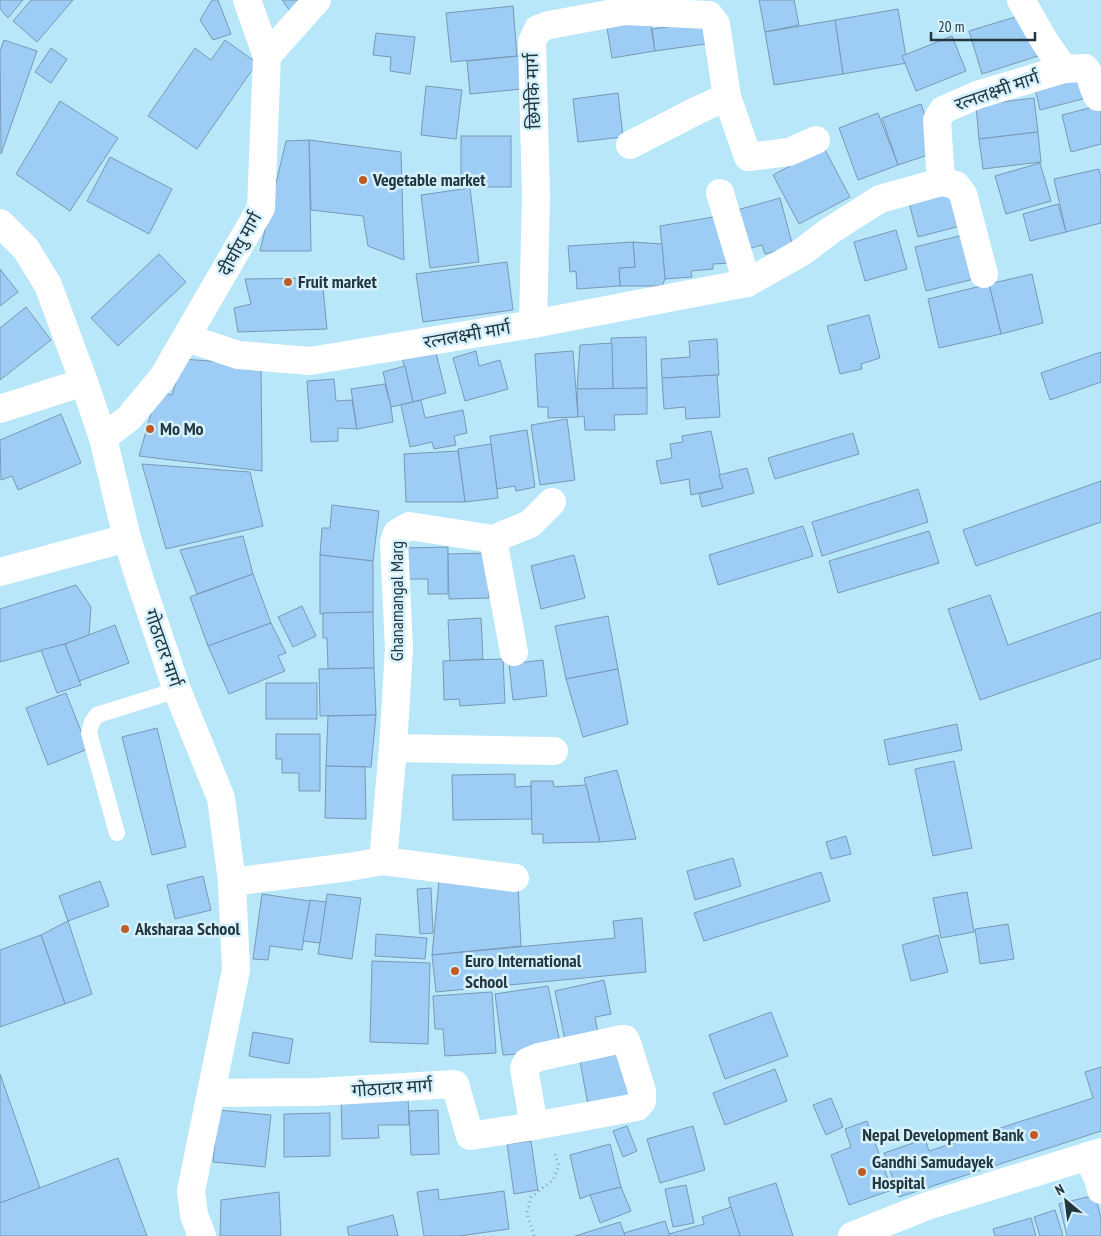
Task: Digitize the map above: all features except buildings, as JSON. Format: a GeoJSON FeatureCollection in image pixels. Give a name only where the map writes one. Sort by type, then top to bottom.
{"type":"FeatureCollection","features":[{"type":"Feature","properties":{"kind":"street"},"geometry":{"type":"LineString","coordinates":[[247,0],[267,56],[317,0]]}},
{"type":"Feature","properties":{"kind":"street","name":"रत्नलक्ष्मी मार्ग"},"geometry":{"type":"LineString","coordinates":[[1021,0],[1045,42],[1064,69]]}},
{"type":"Feature","properties":{"kind":"street","name":"छिमेकि मार्ग"},"geometry":{"type":"LineString","coordinates":[[532,324],[536,196],[532,42],[538,29],[549,25],[625,11],[709,14],[716,24],[728,97],[748,157],[789,152],[816,140]]}},
{"type":"Feature","properties":{"kind":"street","name":"दीर्घायु मार्ग"},"geometry":{"type":"LineString","coordinates":[[103,438],[129,418],[163,377],[261,208],[267,56]]}},
{"type":"Feature","properties":{"kind":"street","name":"रत्नलक्ष्मी मार्ग"},"geometry":{"type":"LineString","coordinates":[[186,338],[238,355],[310,361],[532,324],[747,283],[802,252],[831,230],[880,199],[941,182],[937,120],[943,110],[977,95],[1064,69],[1084,68],[1088,71],[1096,93],[1101,97]]}},
{"type":"Feature","properties":{"kind":"street"},"geometry":{"type":"LineString","coordinates":[[630,145],[698,110],[728,97]]}},
{"type":"Feature","properties":{"kind":"street"},"geometry":{"type":"LineString","coordinates":[[941,182],[956,185],[963,194],[984,274]]}},
{"type":"Feature","properties":{"kind":"street"},"geometry":{"type":"LineString","coordinates":[[720,193],[747,283]]}},
{"type":"Feature","properties":{"kind":"street","name":"गोठाटार मार्ग"},"geometry":{"type":"LineString","coordinates":[[0,223],[26,249],[48,285],[103,438],[127,538],[177,690],[221,798],[232,882],[236,970],[190,1191],[194,1215],[202,1236]]}},
{"type":"Feature","properties":{"kind":"street"},"geometry":{"type":"LineString","coordinates":[[0,409],[84,382]]}},
{"type":"Feature","properties":{"kind":"street","name":"Ghanamangal Marg"},"geometry":{"type":"LineString","coordinates":[[383,861],[393,748],[398,649],[394,542],[397,532],[409,526],[493,538],[530,524],[552,502]]}},
{"type":"Feature","properties":{"kind":"street"},"geometry":{"type":"LineString","coordinates":[[0,572],[127,538]]}},
{"type":"Feature","properties":{"kind":"street"},"geometry":{"type":"LineString","coordinates":[[493,538],[514,652]]}},
{"type":"Feature","properties":{"kind":"street"},"geometry":{"type":"LineString","coordinates":[[393,748],[554,751]]}},
{"type":"Feature","properties":{"kind":"street"},"geometry":{"type":"LineString","coordinates":[[232,882],[383,861],[515,878]]}},
{"type":"Feature","properties":{"kind":"street","name":"गोठाटार मार्ग"},"geometry":{"type":"LineString","coordinates":[[211,1093],[317,1092],[455,1084],[470,1136],[534,1126]]}},
{"type":"Feature","properties":{"kind":"street"},"geometry":{"type":"LineString","coordinates":[[852,1236],[928,1206],[1094,1154],[1101,1190]]}},
{"type":"Feature","properties":{"kind":"lane"},"geometry":{"type":"LineString","coordinates":[[117,833],[89,733],[92,722],[98,715],[177,690]]}},
{"type":"Feature","properties":{"kind":"path"},"geometry":{"type":"LineString","coordinates":[[534,1126],[554,1153],[559,1166],[553,1180],[531,1198],[527,1213],[534,1236]]}},
{"type":"Feature","properties":{"kind":"place","name":"Vegetable market"},"geometry":{"type":"Point","coordinates":[363,180]}},
{"type":"Feature","properties":{"kind":"place","name":"Fruit market"},"geometry":{"type":"Point","coordinates":[288,282]}},
{"type":"Feature","properties":{"kind":"place","name":"Mo Mo"},"geometry":{"type":"Point","coordinates":[150,429]}},
{"type":"Feature","properties":{"kind":"place","name":"Aksharaa School"},"geometry":{"type":"Point","coordinates":[125,929]}},
{"type":"Feature","properties":{"kind":"place","name":"Euro International School"},"geometry":{"type":"Point","coordinates":[455,971]}},
{"type":"Feature","properties":{"kind":"place","name":"Nepal Development Bank"},"geometry":{"type":"Point","coordinates":[1034,1135]}},
{"type":"Feature","properties":{"kind":"place","name":"Gandhi Samudayek Hospital"},"geometry":{"type":"Point","coordinates":[862,1172]}}]}
